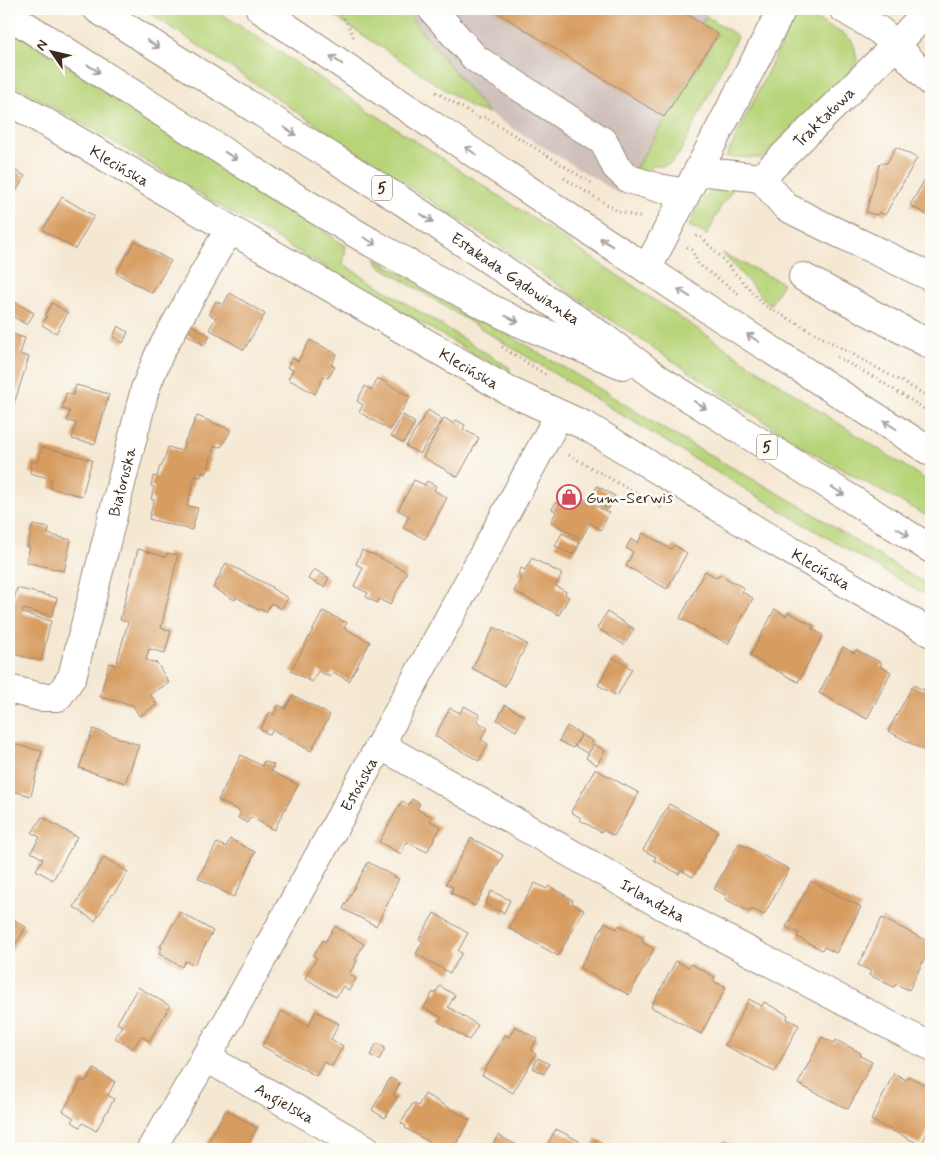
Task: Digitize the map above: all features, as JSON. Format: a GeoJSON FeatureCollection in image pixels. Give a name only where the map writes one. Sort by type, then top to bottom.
{"type":"FeatureCollection","features":[{"type":"Feature","properties":{"kind":"street","name":"Estakada Gądowianka"},"geometry":{"type":"LineString","coordinates":[[97,9],[405,203],[603,337],[659,379],[931,549]]}},
{"type":"Feature","properties":{"kind":"street"},"geometry":{"type":"LineString","coordinates":[[260,9],[647,269],[931,452]]}},
{"type":"Feature","properties":{"kind":"street"},"geometry":{"type":"LineString","coordinates":[[432,9],[475,58],[604,142],[616,167],[629,180],[659,188],[692,182],[761,178],[786,206],[931,277]]}},
{"type":"Feature","properties":{"kind":"street"},"geometry":{"type":"LineString","coordinates":[[647,269],[782,9]]}},
{"type":"Feature","properties":{"kind":"street"},"geometry":{"type":"LineString","coordinates":[[844,9],[879,30],[931,82]]}},
{"type":"Feature","properties":{"kind":"street","name":"Traktatowa"},"geometry":{"type":"LineString","coordinates":[[761,178],[896,45],[929,9]]}},
{"type":"Feature","properties":{"kind":"street"},"geometry":{"type":"LineString","coordinates":[[9,15],[290,194],[448,286],[518,322],[659,379]]}},
{"type":"Feature","properties":{"kind":"street","name":"Klecińska"},"geometry":{"type":"LineString","coordinates":[[9,101],[509,391],[596,432],[759,532],[931,633]]}},
{"type":"Feature","properties":{"kind":"street","name":"Białoruska"},"geometry":{"type":"LineString","coordinates":[[9,689],[40,697],[58,697],[72,677],[145,389],[160,352],[230,230]]}},
{"type":"Feature","properties":{"kind":"street"},"geometry":{"type":"LineString","coordinates":[[803,277],[931,345]]}},
{"type":"Feature","properties":{"kind":"street","name":"Estońska"},"geometry":{"type":"LineString","coordinates":[[151,1149],[226,1024],[559,415]]}},
{"type":"Feature","properties":{"kind":"street","name":"Irlandzka"},"geometry":{"type":"LineString","coordinates":[[380,744],[667,908],[931,1046]]}},
{"type":"Feature","properties":{"kind":"street","name":"Angielska"},"geometry":{"type":"LineString","coordinates":[[205,1058],[366,1149]]}},
{"type":"Feature","properties":{"kind":"path"},"geometry":{"type":"LineString","coordinates":[[340,9],[355,40]]}},
{"type":"Feature","properties":{"kind":"path"},"geometry":{"type":"LineString","coordinates":[[482,125],[479,118],[485,117],[594,184]]}},
{"type":"Feature","properties":{"kind":"path"},"geometry":{"type":"LineString","coordinates":[[562,176],[619,212],[644,218]]}},
{"type":"Feature","properties":{"kind":"path"},"geometry":{"type":"LineString","coordinates":[[692,234],[702,238],[764,305],[931,398]]}},
{"type":"Feature","properties":{"kind":"path"},"geometry":{"type":"LineString","coordinates":[[684,246],[692,250],[698,264],[744,298]]}},
{"type":"Feature","properties":{"kind":"path"},"geometry":{"type":"LineString","coordinates":[[877,379],[931,413]]}},
{"type":"Feature","properties":{"kind":"shaded area"},"geometry":{"type":"Polygon","coordinates":[[[404,9],[710,9],[701,24],[718,34],[679,101],[620,194],[488,113],[404,9]]]}},
{"type":"Feature","properties":{"kind":"green space"},"geometry":{"type":"Polygon","coordinates":[[[144,9],[214,9],[931,483],[931,518],[812,453],[144,9]]]}},
{"type":"Feature","properties":{"kind":"green space"},"geometry":{"type":"Polygon","coordinates":[[[324,9],[404,9],[488,113],[474,109],[324,9]]]}},
{"type":"Feature","properties":{"kind":"green space"},"geometry":{"type":"Polygon","coordinates":[[[806,14],[845,35],[852,41],[857,60],[851,71],[762,158],[726,157],[792,22],[797,16],[806,14]]]}},
{"type":"Feature","properties":{"kind":"green space"},"geometry":{"type":"Polygon","coordinates":[[[706,16],[737,37],[681,151],[669,164],[661,166],[652,165],[649,175],[635,169],[718,34],[701,24],[706,16]]]}},
{"type":"Feature","properties":{"kind":"green space"},"geometry":{"type":"Polygon","coordinates":[[[9,29],[346,246],[343,264],[510,368],[509,374],[9,82],[9,29]]]}},
{"type":"Feature","properties":{"kind":"green space"},"geometry":{"type":"Polygon","coordinates":[[[725,187],[731,188],[732,191],[720,208],[707,235],[689,226],[702,201],[710,193],[725,187]]]}},
{"type":"Feature","properties":{"kind":"green space"},"geometry":{"type":"Polygon","coordinates":[[[722,253],[783,283],[771,304],[767,302],[722,253]]]}},
{"type":"Feature","properties":{"kind":"green space"},"geometry":{"type":"Polygon","coordinates":[[[375,258],[592,384],[667,431],[808,510],[931,587],[931,598],[791,517],[584,392],[378,265],[375,258]]]}},
{"type":"Feature","properties":{"kind":"building"},"geometry":{"type":"Polygon","coordinates":[[[492,9],[678,9],[718,34],[664,117],[492,9]]]}},
{"type":"Feature","properties":{"kind":"building"},"geometry":{"type":"Polygon","coordinates":[[[896,147],[917,158],[885,215],[879,212],[877,215],[866,212],[880,163],[887,163],[896,147]]]}},
{"type":"Feature","properties":{"kind":"building"},"geometry":{"type":"Polygon","coordinates":[[[9,167],[25,176],[9,204],[9,167]]]}},
{"type":"Feature","properties":{"kind":"building"},"geometry":{"type":"Polygon","coordinates":[[[931,169],[931,217],[910,205],[931,169]]]}},
{"type":"Feature","properties":{"kind":"building"},"geometry":{"type":"Polygon","coordinates":[[[62,197],[94,216],[75,249],[43,230],[62,197]]]}},
{"type":"Feature","properties":{"kind":"building"},"geometry":{"type":"Polygon","coordinates":[[[135,241],[171,261],[152,293],[116,273],[135,241]]]}},
{"type":"Feature","properties":{"kind":"building"},"geometry":{"type":"Polygon","coordinates":[[[230,293],[265,314],[244,350],[209,329],[216,318],[209,314],[216,301],[223,305],[230,293]]]}},
{"type":"Feature","properties":{"kind":"building"},"geometry":{"type":"Polygon","coordinates":[[[11,300],[34,313],[27,325],[9,314],[9,303],[11,300]]]}},
{"type":"Feature","properties":{"kind":"building"},"geometry":{"type":"Polygon","coordinates":[[[52,303],[68,313],[56,333],[42,325],[52,303]]]}},
{"type":"Feature","properties":{"kind":"building"},"geometry":{"type":"Polygon","coordinates":[[[191,325],[210,336],[204,345],[186,334],[191,325]]]}},
{"type":"Feature","properties":{"kind":"building"},"geometry":{"type":"Polygon","coordinates":[[[118,326],[128,332],[123,343],[113,337],[118,326]]]}},
{"type":"Feature","properties":{"kind":"building"},"geometry":{"type":"Polygon","coordinates":[[[9,333],[25,338],[20,354],[29,357],[13,407],[9,406],[9,333]]]}},
{"type":"Feature","properties":{"kind":"building"},"geometry":{"type":"Polygon","coordinates":[[[310,340],[337,354],[331,365],[335,367],[328,378],[324,376],[315,394],[288,379],[293,370],[287,367],[293,358],[298,361],[310,340]]]}},
{"type":"Feature","properties":{"kind":"building"},"geometry":{"type":"Polygon","coordinates":[[[378,378],[410,397],[390,430],[359,412],[363,405],[357,401],[365,386],[372,390],[378,378]]]}},
{"type":"Feature","properties":{"kind":"building"},"geometry":{"type":"Polygon","coordinates":[[[76,385],[109,394],[95,444],[72,439],[76,423],[67,421],[70,411],[62,409],[66,393],[73,395],[76,385]]]}},
{"type":"Feature","properties":{"kind":"building"},"geometry":{"type":"Polygon","coordinates":[[[428,410],[442,419],[420,454],[406,446],[428,410]]]}},
{"type":"Feature","properties":{"kind":"building"},"geometry":{"type":"Polygon","coordinates":[[[403,415],[415,423],[403,443],[391,436],[403,415]]]}},
{"type":"Feature","properties":{"kind":"building"},"geometry":{"type":"Polygon","coordinates":[[[197,416],[231,430],[221,447],[214,446],[207,473],[202,472],[201,477],[195,476],[187,506],[198,508],[192,530],[149,519],[154,500],[151,499],[154,487],[151,486],[153,476],[157,477],[168,447],[182,451],[197,416]]]}},
{"type":"Feature","properties":{"kind":"building"},"geometry":{"type":"Polygon","coordinates":[[[444,418],[454,424],[456,420],[465,425],[463,429],[479,438],[458,477],[423,457],[444,418]]]}},
{"type":"Feature","properties":{"kind":"building"},"geometry":{"type":"Polygon","coordinates":[[[42,447],[92,460],[82,496],[50,488],[52,479],[30,473],[32,461],[38,463],[42,447]]]}},
{"type":"Feature","properties":{"kind":"building"},"geometry":{"type":"Polygon","coordinates":[[[414,480],[425,485],[427,481],[436,486],[434,490],[447,498],[425,539],[403,528],[409,516],[398,510],[414,480]]]}},
{"type":"Feature","properties":{"kind":"building"},"geometry":{"type":"Polygon","coordinates":[[[597,486],[615,496],[608,509],[590,499],[597,486]]]}},
{"type":"Feature","properties":{"kind":"building"},"geometry":{"type":"Polygon","coordinates":[[[567,490],[609,513],[601,530],[590,523],[581,539],[551,522],[556,512],[552,509],[556,502],[560,505],[567,490]]]}},
{"type":"Feature","properties":{"kind":"building"},"geometry":{"type":"Polygon","coordinates":[[[33,525],[49,528],[48,534],[71,540],[64,571],[26,562],[30,547],[27,547],[33,525]]]}},
{"type":"Feature","properties":{"kind":"building"},"geometry":{"type":"Polygon","coordinates":[[[562,533],[580,542],[573,555],[555,546],[562,533]]]}},
{"type":"Feature","properties":{"kind":"building"},"geometry":{"type":"Polygon","coordinates":[[[643,533],[671,549],[674,545],[687,553],[667,589],[626,566],[633,552],[626,548],[631,539],[638,543],[643,533]]]}},
{"type":"Feature","properties":{"kind":"building"},"geometry":{"type":"Polygon","coordinates":[[[138,549],[166,557],[167,553],[178,555],[161,628],[171,631],[165,653],[149,649],[146,660],[157,663],[169,683],[150,694],[157,705],[139,716],[133,705],[100,697],[109,663],[116,665],[128,622],[120,620],[138,549]]]}},
{"type":"Feature","properties":{"kind":"building"},"geometry":{"type":"Polygon","coordinates":[[[362,550],[407,572],[390,605],[379,599],[377,603],[366,597],[368,593],[354,586],[363,568],[356,564],[362,550]]]}},
{"type":"Feature","properties":{"kind":"building"},"geometry":{"type":"Polygon","coordinates":[[[532,558],[562,574],[556,586],[566,592],[565,595],[569,597],[559,615],[514,591],[522,576],[518,574],[521,568],[525,570],[532,558]]]}},
{"type":"Feature","properties":{"kind":"building"},"geometry":{"type":"Polygon","coordinates":[[[226,563],[272,587],[288,598],[281,609],[271,603],[266,612],[259,610],[236,597],[235,600],[213,588],[226,563]]]}},
{"type":"Feature","properties":{"kind":"building"},"geometry":{"type":"Polygon","coordinates":[[[314,569],[329,578],[324,587],[308,579],[314,569]]]}},
{"type":"Feature","properties":{"kind":"building"},"geometry":{"type":"Polygon","coordinates":[[[705,571],[717,578],[719,574],[744,588],[742,592],[753,598],[728,644],[680,618],[705,571]]]}},
{"type":"Feature","properties":{"kind":"building"},"geometry":{"type":"Polygon","coordinates":[[[17,588],[57,598],[52,616],[23,609],[22,613],[51,621],[41,661],[9,653],[9,603],[13,604],[17,588]]]}},
{"type":"Feature","properties":{"kind":"building"},"geometry":{"type":"Polygon","coordinates":[[[775,609],[786,616],[788,612],[814,626],[812,629],[823,635],[798,682],[750,656],[775,609]]]}},
{"type":"Feature","properties":{"kind":"building"},"geometry":{"type":"Polygon","coordinates":[[[323,611],[347,623],[344,628],[370,642],[349,681],[333,672],[330,677],[318,671],[312,682],[291,671],[323,611]]]}},
{"type":"Feature","properties":{"kind":"building"},"geometry":{"type":"Polygon","coordinates":[[[607,612],[634,629],[624,645],[597,628],[607,612]]]}},
{"type":"Feature","properties":{"kind":"building"},"geometry":{"type":"Polygon","coordinates":[[[494,627],[527,644],[505,686],[472,668],[494,627]]]}},
{"type":"Feature","properties":{"kind":"building"},"geometry":{"type":"Polygon","coordinates":[[[843,647],[854,653],[856,650],[882,663],[880,666],[891,672],[867,719],[819,693],[843,647]]]}},
{"type":"Feature","properties":{"kind":"building"},"geometry":{"type":"Polygon","coordinates":[[[613,658],[632,669],[617,696],[598,685],[613,658]]]}},
{"type":"Feature","properties":{"kind":"building"},"geometry":{"type":"Polygon","coordinates":[[[913,685],[924,690],[926,687],[931,690],[931,754],[888,731],[913,685]]]}},
{"type":"Feature","properties":{"kind":"building"},"geometry":{"type":"Polygon","coordinates":[[[293,695],[330,715],[311,751],[273,730],[270,735],[260,729],[270,712],[274,715],[279,705],[285,709],[293,695]]]}},
{"type":"Feature","properties":{"kind":"building"},"geometry":{"type":"Polygon","coordinates":[[[505,705],[525,716],[516,731],[497,720],[505,705]]]}},
{"type":"Feature","properties":{"kind":"building"},"geometry":{"type":"Polygon","coordinates":[[[464,706],[480,715],[477,721],[488,728],[481,739],[488,744],[479,761],[435,736],[450,708],[460,713],[464,706]]]}},
{"type":"Feature","properties":{"kind":"building"},"geometry":{"type":"Polygon","coordinates":[[[567,726],[581,734],[573,748],[559,741],[567,726]]]}},
{"type":"Feature","properties":{"kind":"building"},"geometry":{"type":"Polygon","coordinates":[[[93,729],[139,745],[125,783],[79,768],[93,729]]]}},
{"type":"Feature","properties":{"kind":"building"},"geometry":{"type":"Polygon","coordinates":[[[582,735],[593,741],[587,753],[575,746],[582,735]]]}},
{"type":"Feature","properties":{"kind":"building"},"geometry":{"type":"Polygon","coordinates":[[[13,744],[42,751],[31,796],[9,790],[9,749],[12,749],[13,744]]]}},
{"type":"Feature","properties":{"kind":"building"},"geometry":{"type":"Polygon","coordinates":[[[594,744],[605,751],[597,765],[586,758],[594,744]]]}},
{"type":"Feature","properties":{"kind":"building"},"geometry":{"type":"Polygon","coordinates":[[[241,755],[262,766],[264,761],[274,765],[271,771],[298,785],[274,830],[251,817],[247,823],[238,818],[241,812],[218,800],[241,755]]]}},
{"type":"Feature","properties":{"kind":"building"},"geometry":{"type":"Polygon","coordinates":[[[595,769],[639,793],[614,836],[603,830],[601,832],[580,820],[581,818],[571,812],[595,769]]]}},
{"type":"Feature","properties":{"kind":"building"},"geometry":{"type":"Polygon","coordinates":[[[412,799],[420,804],[417,809],[432,817],[430,821],[441,827],[427,852],[407,842],[401,854],[379,842],[402,801],[409,805],[412,799]]]}},
{"type":"Feature","properties":{"kind":"building"},"geometry":{"type":"Polygon","coordinates":[[[669,804],[718,831],[693,877],[681,870],[679,874],[654,860],[656,857],[643,850],[669,804]]]}},
{"type":"Feature","properties":{"kind":"building"},"geometry":{"type":"Polygon","coordinates":[[[42,817],[77,837],[53,880],[36,870],[43,859],[31,852],[40,837],[32,833],[42,817]]]}},
{"type":"Feature","properties":{"kind":"building"},"geometry":{"type":"Polygon","coordinates":[[[471,838],[503,855],[475,906],[451,893],[453,887],[446,884],[471,838]]]}},
{"type":"Feature","properties":{"kind":"building"},"geometry":{"type":"Polygon","coordinates":[[[230,839],[255,852],[234,897],[198,878],[217,843],[226,847],[230,839]]]}},
{"type":"Feature","properties":{"kind":"building"},"geometry":{"type":"Polygon","coordinates":[[[739,843],[789,869],[764,915],[752,909],[750,912],[725,899],[727,896],[714,889],[739,843]]]}},
{"type":"Feature","properties":{"kind":"building"},"geometry":{"type":"Polygon","coordinates":[[[104,857],[128,872],[95,921],[74,907],[104,857]]]}},
{"type":"Feature","properties":{"kind":"building"},"geometry":{"type":"Polygon","coordinates":[[[368,862],[399,879],[376,926],[343,909],[368,862]]]}},
{"type":"Feature","properties":{"kind":"building"},"geometry":{"type":"Polygon","coordinates":[[[811,881],[861,907],[836,953],[824,947],[822,950],[797,937],[799,933],[786,927],[811,881]]]}},
{"type":"Feature","properties":{"kind":"building"},"geometry":{"type":"Polygon","coordinates":[[[535,883],[547,889],[549,886],[573,900],[572,903],[584,910],[558,956],[509,928],[535,883]]]}},
{"type":"Feature","properties":{"kind":"building"},"geometry":{"type":"Polygon","coordinates":[[[491,891],[510,900],[504,913],[485,904],[491,891]]]}},
{"type":"Feature","properties":{"kind":"building"},"geometry":{"type":"Polygon","coordinates":[[[180,912],[213,931],[194,965],[185,961],[182,967],[159,954],[162,947],[160,947],[180,912]]]}},
{"type":"Feature","properties":{"kind":"building"},"geometry":{"type":"Polygon","coordinates":[[[434,913],[468,933],[458,951],[462,953],[450,973],[416,954],[423,941],[419,939],[434,913]]]}},
{"type":"Feature","properties":{"kind":"building"},"geometry":{"type":"Polygon","coordinates":[[[9,917],[26,927],[9,955],[9,917]]]}},
{"type":"Feature","properties":{"kind":"building"},"geometry":{"type":"Polygon","coordinates":[[[882,918],[931,943],[909,990],[896,984],[894,987],[869,975],[871,971],[858,965],[882,918]]]}},
{"type":"Feature","properties":{"kind":"building"},"geometry":{"type":"Polygon","coordinates":[[[605,922],[617,929],[619,925],[644,939],[642,942],[654,949],[629,995],[580,968],[605,922]]]}},
{"type":"Feature","properties":{"kind":"building"},"geometry":{"type":"Polygon","coordinates":[[[335,926],[364,944],[349,974],[356,979],[349,990],[343,986],[336,997],[305,978],[317,958],[313,956],[335,926]]]}},
{"type":"Feature","properties":{"kind":"building"},"geometry":{"type":"Polygon","coordinates":[[[676,961],[688,967],[691,964],[715,977],[713,981],[726,987],[701,1034],[651,1007],[676,961]]]}},
{"type":"Feature","properties":{"kind":"building"},"geometry":{"type":"Polygon","coordinates":[[[440,986],[455,995],[448,1007],[478,1025],[469,1040],[439,1022],[442,1018],[424,1008],[433,992],[435,994],[440,986]]]}},
{"type":"Feature","properties":{"kind":"building"},"geometry":{"type":"Polygon","coordinates":[[[138,987],[170,1006],[149,1041],[141,1036],[133,1049],[115,1038],[122,1026],[117,1023],[138,987]]]}},
{"type":"Feature","properties":{"kind":"building"},"geometry":{"type":"Polygon","coordinates":[[[749,999],[762,1006],[764,1002],[788,1015],[787,1019],[799,1025],[775,1072],[725,1045],[749,999]]]}},
{"type":"Feature","properties":{"kind":"building"},"geometry":{"type":"Polygon","coordinates":[[[282,1011],[308,1026],[316,1011],[339,1024],[331,1039],[343,1046],[332,1066],[324,1062],[316,1076],[262,1046],[282,1011]]]}},
{"type":"Feature","properties":{"kind":"building"},"geometry":{"type":"Polygon","coordinates":[[[515,1026],[537,1039],[531,1050],[536,1054],[513,1093],[482,1075],[505,1035],[509,1037],[515,1026]]]}},
{"type":"Feature","properties":{"kind":"building"},"geometry":{"type":"Polygon","coordinates":[[[822,1037],[834,1043],[836,1040],[861,1053],[860,1056],[872,1062],[848,1109],[798,1084],[822,1037]]]}},
{"type":"Feature","properties":{"kind":"building"},"geometry":{"type":"Polygon","coordinates":[[[377,1043],[385,1048],[379,1060],[370,1055],[377,1043]]]}},
{"type":"Feature","properties":{"kind":"building"},"geometry":{"type":"Polygon","coordinates":[[[538,1058],[549,1064],[544,1074],[533,1068],[538,1058]]]}},
{"type":"Feature","properties":{"kind":"building"},"geometry":{"type":"Polygon","coordinates":[[[94,1069],[115,1082],[108,1095],[114,1099],[96,1131],[83,1123],[80,1127],[72,1122],[74,1118],[63,1111],[82,1080],[86,1082],[94,1069]]]}},
{"type":"Feature","properties":{"kind":"building"},"geometry":{"type":"Polygon","coordinates":[[[894,1073],[906,1080],[908,1076],[931,1088],[931,1125],[921,1145],[871,1120],[894,1073]]]}},
{"type":"Feature","properties":{"kind":"building"},"geometry":{"type":"Polygon","coordinates":[[[390,1078],[400,1083],[393,1095],[397,1097],[385,1118],[372,1110],[390,1078]]]}},
{"type":"Feature","properties":{"kind":"building"},"geometry":{"type":"Polygon","coordinates":[[[425,1094],[470,1120],[453,1149],[441,1149],[405,1128],[406,1126],[401,1123],[413,1103],[418,1106],[425,1094]]]}},
{"type":"Feature","properties":{"kind":"building"},"geometry":{"type":"Polygon","coordinates":[[[226,1110],[257,1128],[245,1149],[204,1149],[226,1110]]]}},
{"type":"Feature","properties":{"kind":"building"},"geometry":{"type":"Polygon","coordinates":[[[556,1129],[579,1141],[574,1149],[545,1149],[556,1129]]]}},
{"type":"Feature","properties":{"kind":"building"},"geometry":{"type":"Polygon","coordinates":[[[498,1135],[524,1149],[483,1149],[486,1145],[491,1148],[498,1135]]]}},
{"type":"Feature","properties":{"kind":"building"},"geometry":{"type":"Polygon","coordinates":[[[596,1139],[604,1144],[601,1149],[591,1149],[596,1139]]]}},
{"type":"Feature","properties":{"kind":"building"},"geometry":{"type":"Polygon","coordinates":[[[724,1141],[741,1149],[720,1149],[724,1141]]]}},
{"type":"Feature","properties":{"kind":"place","name":"Gum-Serwis"},"geometry":{"type":"Point","coordinates":[569,497]}}]}
